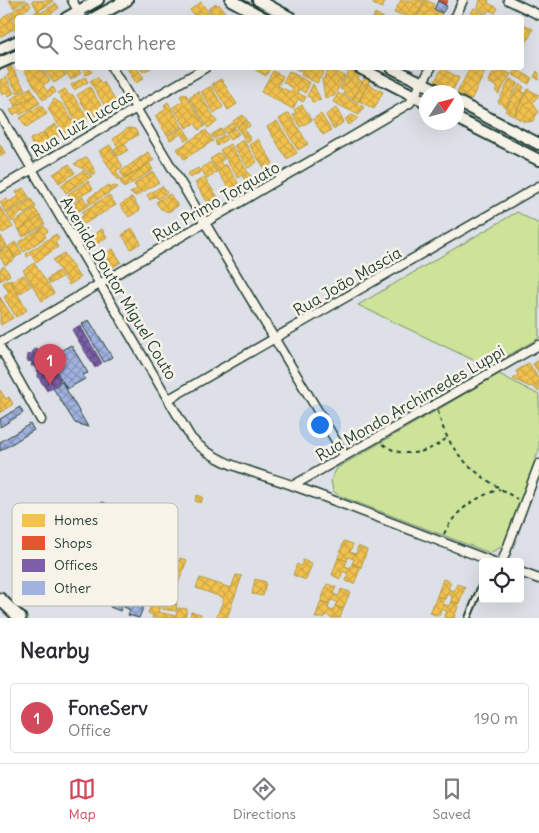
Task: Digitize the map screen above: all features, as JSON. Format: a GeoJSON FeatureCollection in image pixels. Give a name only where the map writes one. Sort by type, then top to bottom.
{"type":"FeatureCollection","features":[{"type":"Feature","properties":{"kind":"main road"},"geometry":{"type":"LineString","coordinates":[[0,598],[20,618]]}},
{"type":"Feature","properties":{"kind":"street"},"geometry":{"type":"LineString","coordinates":[[72,0],[81,14],[98,0]]}},
{"type":"Feature","properties":{"kind":"street"},"geometry":{"type":"LineString","coordinates":[[100,15],[127,0]]}},
{"type":"Feature","properties":{"kind":"street"},"geometry":{"type":"LineString","coordinates":[[231,0],[258,15]]}},
{"type":"Feature","properties":{"kind":"street"},"geometry":{"type":"LineString","coordinates":[[258,0],[284,15]]}},
{"type":"Feature","properties":{"kind":"street"},"geometry":{"type":"LineString","coordinates":[[456,15],[464,0]]}},
{"type":"Feature","properties":{"kind":"street"},"geometry":{"type":"LineString","coordinates":[[508,0],[539,15]]}},
{"type":"Feature","properties":{"kind":"street"},"geometry":{"type":"LineString","coordinates":[[0,49],[15,42]]}},
{"type":"Feature","properties":{"kind":"street"},"geometry":{"type":"LineString","coordinates":[[0,63],[15,56]]}},
{"type":"Feature","properties":{"kind":"street"},"geometry":{"type":"LineString","coordinates":[[113,70],[274,340],[346,456]]}},
{"type":"Feature","properties":{"kind":"street","name":"Rua Luiz Luccas"},"geometry":{"type":"LineString","coordinates":[[0,188],[202,70]]}},
{"type":"Feature","properties":{"kind":"street"},"geometry":{"type":"LineString","coordinates":[[364,70],[419,98]]}},
{"type":"Feature","properties":{"kind":"street"},"geometry":{"type":"LineString","coordinates":[[396,70],[428,85]]}},
{"type":"Feature","properties":{"kind":"street","name":"Rua Primo Torquato"},"geometry":{"type":"LineString","coordinates":[[0,342],[410,103],[424,83],[430,70]]}},
{"type":"Feature","properties":{"kind":"street"},"geometry":{"type":"LineString","coordinates":[[464,104],[539,144]]}},
{"type":"Feature","properties":{"kind":"street","name":"Avenida Doutor Miguel Couto"},"geometry":{"type":"LineString","coordinates":[[0,115],[191,438],[203,451],[227,463],[294,486],[484,558]]}},
{"type":"Feature","properties":{"kind":"street"},"geometry":{"type":"LineString","coordinates":[[464,122],[539,160]]}},
{"type":"Feature","properties":{"kind":"street","name":"Rua João Mascia"},"geometry":{"type":"LineString","coordinates":[[169,399],[539,186]]}},
{"type":"Feature","properties":{"kind":"street","name":"Rua Mondo Archimedes Luppi"},"geometry":{"type":"LineString","coordinates":[[294,486],[539,345]]}},
{"type":"Feature","properties":{"kind":"street"},"geometry":{"type":"LineString","coordinates":[[0,347],[41,420]]}},
{"type":"Feature","properties":{"kind":"street"},"geometry":{"type":"LineString","coordinates":[[503,558],[539,464]]}},
{"type":"Feature","properties":{"kind":"street"},"geometry":{"type":"LineString","coordinates":[[524,573],[539,579]]}},
{"type":"Feature","properties":{"kind":"lane"},"geometry":{"type":"LineString","coordinates":[[468,618],[479,596]]}},
{"type":"Feature","properties":{"kind":"path"},"geometry":{"type":"LineString","coordinates":[[437,404],[447,438],[465,463],[500,489],[524,503]]}},
{"type":"Feature","properties":{"kind":"path"},"geometry":{"type":"LineString","coordinates":[[377,438],[396,452],[416,453],[437,446],[447,438]]}},
{"type":"Feature","properties":{"kind":"path"},"geometry":{"type":"LineString","coordinates":[[441,542],[450,523],[464,508],[475,499],[500,489]]}},
{"type":"Feature","properties":{"kind":"green space"},"geometry":{"type":"Polygon","coordinates":[[[517,212],[539,224],[539,338],[488,367],[358,305],[517,212]]]}},
{"type":"Feature","properties":{"kind":"green space"},"geometry":{"type":"Polygon","coordinates":[[[499,374],[539,395],[539,450],[503,546],[490,553],[340,496],[333,491],[331,480],[337,468],[499,374]]]}},
{"type":"Feature","properties":{"kind":"building: Homes"},"geometry":{"type":"Polygon","coordinates":[[[9,0],[26,0],[14,8],[9,0]]]}},
{"type":"Feature","properties":{"kind":"building: Homes"},"geometry":{"type":"Polygon","coordinates":[[[52,0],[53,2],[38,11],[32,1],[52,0]]]}},
{"type":"Feature","properties":{"kind":"building: Homes"},"geometry":{"type":"Polygon","coordinates":[[[375,0],[386,0],[382,8],[373,4],[375,0]]]}},
{"type":"Feature","properties":{"kind":"building: Homes"},"geometry":{"type":"Polygon","coordinates":[[[401,0],[425,0],[418,15],[394,13],[401,0]]]}},
{"type":"Feature","properties":{"kind":"building: Homes"},"geometry":{"type":"Polygon","coordinates":[[[426,0],[434,4],[432,8],[442,14],[442,15],[418,15],[426,0]]]}},
{"type":"Feature","properties":{"kind":"building: Homes"},"geometry":{"type":"Polygon","coordinates":[[[480,0],[489,0],[488,3],[498,8],[495,13],[489,10],[487,13],[478,8],[480,0]]]}},
{"type":"Feature","properties":{"kind":"building: Homes"},"geometry":{"type":"Polygon","coordinates":[[[28,1],[31,6],[15,15],[15,21],[10,13],[28,1]]]}},
{"type":"Feature","properties":{"kind":"building: Homes"},"geometry":{"type":"Polygon","coordinates":[[[201,2],[210,15],[194,15],[190,10],[201,2]]]}},
{"type":"Feature","properties":{"kind":"building: Homes"},"geometry":{"type":"Polygon","coordinates":[[[56,3],[59,8],[48,15],[35,15],[34,13],[39,10],[41,13],[56,3]]]}},
{"type":"Feature","properties":{"kind":"building: Homes"},"geometry":{"type":"Polygon","coordinates":[[[216,3],[217,6],[219,4],[226,14],[212,15],[208,9],[216,3]]]}},
{"type":"Feature","properties":{"kind":"building: Homes"},"geometry":{"type":"Polygon","coordinates":[[[474,8],[487,15],[470,15],[474,8]]]}},
{"type":"Feature","properties":{"kind":"building: Homes"},"geometry":{"type":"Polygon","coordinates":[[[8,13],[15,24],[15,31],[13,29],[0,37],[0,21],[8,13]]]}},
{"type":"Feature","properties":{"kind":"building: Homes"},"geometry":{"type":"Polygon","coordinates":[[[524,24],[533,29],[524,48],[524,24]]]}},
{"type":"Feature","properties":{"kind":"building: Homes"},"geometry":{"type":"Polygon","coordinates":[[[11,66],[25,89],[18,93],[7,75],[10,74],[7,69],[11,66]]]}},
{"type":"Feature","properties":{"kind":"building: Homes"},"geometry":{"type":"Polygon","coordinates":[[[24,70],[42,70],[50,81],[43,85],[47,91],[53,87],[56,92],[43,100],[24,70]]]}},
{"type":"Feature","properties":{"kind":"building: Homes"},"geometry":{"type":"Polygon","coordinates":[[[44,70],[62,70],[66,75],[54,83],[44,70]]]}},
{"type":"Feature","properties":{"kind":"building: Homes"},"geometry":{"type":"Polygon","coordinates":[[[64,70],[79,70],[81,73],[71,80],[64,70]]]}},
{"type":"Feature","properties":{"kind":"building: Homes"},"geometry":{"type":"Polygon","coordinates":[[[83,70],[90,70],[92,72],[86,75],[83,70]]]}},
{"type":"Feature","properties":{"kind":"building: Homes"},"geometry":{"type":"Polygon","coordinates":[[[128,70],[138,70],[144,78],[136,83],[128,70]]]}},
{"type":"Feature","properties":{"kind":"building: Homes"},"geometry":{"type":"Polygon","coordinates":[[[256,70],[269,70],[266,76],[256,70]]]}},
{"type":"Feature","properties":{"kind":"building: Homes"},"geometry":{"type":"Polygon","coordinates":[[[304,70],[325,70],[317,83],[301,75],[304,70]]]}},
{"type":"Feature","properties":{"kind":"building: Homes"},"geometry":{"type":"Polygon","coordinates":[[[328,70],[333,70],[345,76],[334,96],[325,98],[322,79],[326,78],[324,77],[328,70]]]}},
{"type":"Feature","properties":{"kind":"building: Homes"},"geometry":{"type":"Polygon","coordinates":[[[350,70],[360,74],[358,79],[362,82],[353,99],[343,94],[345,91],[340,89],[350,70]]]}},
{"type":"Feature","properties":{"kind":"building: Homes"},"geometry":{"type":"Polygon","coordinates":[[[441,70],[445,70],[459,78],[456,85],[443,85],[435,81],[441,70]]]}},
{"type":"Feature","properties":{"kind":"building: Homes"},"geometry":{"type":"Polygon","coordinates":[[[469,70],[480,70],[485,72],[471,100],[464,96],[464,85],[461,85],[469,70]]]}},
{"type":"Feature","properties":{"kind":"building: Homes"},"geometry":{"type":"Polygon","coordinates":[[[495,70],[511,74],[499,94],[495,91],[497,87],[488,82],[495,70]]]}},
{"type":"Feature","properties":{"kind":"building: Homes"},"geometry":{"type":"Polygon","coordinates":[[[514,70],[517,70],[532,78],[529,84],[512,74],[514,70]]]}},
{"type":"Feature","properties":{"kind":"building: Homes"},"geometry":{"type":"Polygon","coordinates":[[[273,71],[283,76],[278,86],[291,92],[293,88],[283,82],[289,71],[310,83],[305,93],[299,89],[297,93],[306,97],[303,102],[298,99],[293,109],[261,92],[273,71]]]}},
{"type":"Feature","properties":{"kind":"building: Homes"},"geometry":{"type":"Polygon","coordinates":[[[537,71],[539,73],[539,80],[534,77],[537,71]]]}},
{"type":"Feature","properties":{"kind":"building: Homes"},"geometry":{"type":"Polygon","coordinates":[[[6,77],[14,93],[9,96],[7,92],[2,95],[0,90],[0,80],[6,77]]]}},
{"type":"Feature","properties":{"kind":"building: Homes"},"geometry":{"type":"Polygon","coordinates":[[[85,77],[88,82],[74,90],[71,85],[85,77]]]}},
{"type":"Feature","properties":{"kind":"building: Homes"},"geometry":{"type":"Polygon","coordinates":[[[97,77],[102,84],[104,82],[116,102],[106,108],[90,81],[97,77]]]}},
{"type":"Feature","properties":{"kind":"building: Homes"},"geometry":{"type":"Polygon","coordinates":[[[365,77],[370,80],[358,102],[353,99],[365,77]]]}},
{"type":"Feature","properties":{"kind":"building: Homes"},"geometry":{"type":"Polygon","coordinates":[[[221,79],[237,104],[228,110],[212,84],[221,79]]]}},
{"type":"Feature","properties":{"kind":"building: Homes"},"geometry":{"type":"Polygon","coordinates":[[[510,79],[518,83],[506,108],[498,102],[510,79]]]}},
{"type":"Feature","properties":{"kind":"building: Homes"},"geometry":{"type":"Polygon","coordinates":[[[313,84],[321,100],[312,102],[311,98],[307,96],[313,84]]]}},
{"type":"Feature","properties":{"kind":"building: Homes"},"geometry":{"type":"Polygon","coordinates":[[[368,84],[383,92],[374,109],[359,101],[368,84]]]}},
{"type":"Feature","properties":{"kind":"building: Homes"},"geometry":{"type":"Polygon","coordinates":[[[520,84],[524,87],[522,91],[525,93],[513,116],[505,111],[520,84]]]}},
{"type":"Feature","properties":{"kind":"building: Homes"},"geometry":{"type":"Polygon","coordinates":[[[211,86],[223,107],[214,113],[201,92],[211,86]]]}},
{"type":"Feature","properties":{"kind":"building: Homes"},"geometry":{"type":"Polygon","coordinates":[[[31,87],[35,95],[15,106],[11,99],[31,87]]]}},
{"type":"Feature","properties":{"kind":"building: Homes"},"geometry":{"type":"Polygon","coordinates":[[[90,87],[104,110],[91,118],[77,95],[90,87]]]}},
{"type":"Feature","properties":{"kind":"building: Homes"},"geometry":{"type":"Polygon","coordinates":[[[65,89],[70,96],[73,95],[88,119],[76,122],[58,93],[65,89]]]}},
{"type":"Feature","properties":{"kind":"building: Homes"},"geometry":{"type":"Polygon","coordinates":[[[528,89],[539,95],[533,102],[538,112],[533,121],[527,122],[525,119],[524,122],[514,116],[528,89]]]}},
{"type":"Feature","properties":{"kind":"building: Homes"},"geometry":{"type":"Polygon","coordinates":[[[198,91],[217,122],[208,128],[189,97],[198,91]]]}},
{"type":"Feature","properties":{"kind":"building: Homes"},"geometry":{"type":"Polygon","coordinates":[[[185,93],[205,126],[199,130],[195,123],[186,128],[173,107],[183,101],[180,96],[185,93]]]}},
{"type":"Feature","properties":{"kind":"building: Homes"},"geometry":{"type":"Polygon","coordinates":[[[338,93],[364,107],[359,115],[333,102],[338,93]]]}},
{"type":"Feature","properties":{"kind":"building: Homes"},"geometry":{"type":"Polygon","coordinates":[[[35,95],[40,103],[20,115],[18,112],[13,115],[10,110],[35,95]]]}},
{"type":"Feature","properties":{"kind":"building: Homes"},"geometry":{"type":"Polygon","coordinates":[[[54,99],[62,104],[76,126],[64,133],[48,109],[54,99]]]}},
{"type":"Feature","properties":{"kind":"building: Homes"},"geometry":{"type":"Polygon","coordinates":[[[168,102],[182,126],[167,135],[155,116],[166,109],[164,105],[168,102]]]}},
{"type":"Feature","properties":{"kind":"building: Homes"},"geometry":{"type":"Polygon","coordinates":[[[41,105],[47,114],[26,127],[20,118],[41,105]]]}},
{"type":"Feature","properties":{"kind":"building: Homes"},"geometry":{"type":"Polygon","coordinates":[[[302,105],[312,120],[300,127],[293,115],[296,113],[294,110],[302,105]]]}},
{"type":"Feature","properties":{"kind":"building: Homes"},"geometry":{"type":"Polygon","coordinates":[[[336,108],[344,122],[333,129],[326,115],[336,108]]]}},
{"type":"Feature","properties":{"kind":"building: Homes"},"geometry":{"type":"Polygon","coordinates":[[[289,113],[308,144],[298,150],[279,119],[289,113]]]}},
{"type":"Feature","properties":{"kind":"building: Homes"},"geometry":{"type":"Polygon","coordinates":[[[321,114],[331,130],[323,135],[313,119],[321,114]]]}},
{"type":"Feature","properties":{"kind":"building: Homes"},"geometry":{"type":"Polygon","coordinates":[[[243,115],[247,120],[237,127],[233,121],[243,115]]]}},
{"type":"Feature","properties":{"kind":"building: Homes"},"geometry":{"type":"Polygon","coordinates":[[[352,115],[358,118],[349,125],[345,119],[352,115]]]}},
{"type":"Feature","properties":{"kind":"building: Homes"},"geometry":{"type":"Polygon","coordinates":[[[247,120],[250,126],[244,129],[251,140],[247,143],[237,127],[247,120]]]}},
{"type":"Feature","properties":{"kind":"building: Homes"},"geometry":{"type":"Polygon","coordinates":[[[277,121],[297,153],[287,159],[267,127],[277,121]]]}},
{"type":"Feature","properties":{"kind":"building: Homes"},"geometry":{"type":"Polygon","coordinates":[[[233,123],[235,127],[226,133],[223,129],[233,123]]]}},
{"type":"Feature","properties":{"kind":"building: Homes"},"geometry":{"type":"Polygon","coordinates":[[[55,124],[62,134],[49,142],[43,132],[55,124]]]}},
{"type":"Feature","properties":{"kind":"building: Homes"},"geometry":{"type":"Polygon","coordinates":[[[183,127],[190,138],[185,141],[181,134],[170,140],[168,136],[183,127]]]}},
{"type":"Feature","properties":{"kind":"building: Homes"},"geometry":{"type":"Polygon","coordinates":[[[128,128],[135,129],[138,135],[118,147],[113,139],[128,128]]]}},
{"type":"Feature","properties":{"kind":"building: Homes"},"geometry":{"type":"Polygon","coordinates":[[[235,128],[239,134],[230,140],[226,134],[235,128]]]}},
{"type":"Feature","properties":{"kind":"building: Homes"},"geometry":{"type":"Polygon","coordinates":[[[221,129],[224,133],[214,139],[211,135],[221,129]]]}},
{"type":"Feature","properties":{"kind":"building: Homes"},"geometry":{"type":"Polygon","coordinates":[[[206,130],[213,141],[184,159],[177,149],[206,130]]]}},
{"type":"Feature","properties":{"kind":"building: Homes"},"geometry":{"type":"Polygon","coordinates":[[[44,133],[49,141],[35,152],[30,139],[44,133]]]}},
{"type":"Feature","properties":{"kind":"building: Homes"},"geometry":{"type":"Polygon","coordinates":[[[224,135],[227,139],[217,146],[215,141],[224,135]]]}},
{"type":"Feature","properties":{"kind":"building: Homes"},"geometry":{"type":"Polygon","coordinates":[[[258,139],[273,163],[265,169],[249,145],[258,139]]]}},
{"type":"Feature","properties":{"kind":"building: Homes"},"geometry":{"type":"Polygon","coordinates":[[[243,140],[257,162],[248,168],[234,146],[243,140]]]}},
{"type":"Feature","properties":{"kind":"building: Homes"},"geometry":{"type":"Polygon","coordinates":[[[124,143],[128,150],[118,156],[114,150],[124,143]]]}},
{"type":"Feature","properties":{"kind":"building: Homes"},"geometry":{"type":"Polygon","coordinates":[[[0,144],[5,153],[0,156],[0,144]]]}},
{"type":"Feature","properties":{"kind":"building: Homes"},"geometry":{"type":"Polygon","coordinates":[[[230,144],[251,177],[245,181],[242,175],[238,178],[220,150],[230,144]]]}},
{"type":"Feature","properties":{"kind":"building: Homes"},"geometry":{"type":"Polygon","coordinates":[[[110,145],[123,167],[116,171],[121,179],[118,181],[99,151],[110,145]]]}},
{"type":"Feature","properties":{"kind":"building: Homes"},"geometry":{"type":"Polygon","coordinates":[[[148,152],[154,160],[125,179],[120,172],[148,152]]]}},
{"type":"Feature","properties":{"kind":"building: Homes"},"geometry":{"type":"Polygon","coordinates":[[[220,153],[224,159],[220,162],[223,166],[226,164],[240,186],[235,189],[238,192],[233,195],[210,159],[220,153]]]}},
{"type":"Feature","properties":{"kind":"building: Homes"},"geometry":{"type":"Polygon","coordinates":[[[87,157],[96,173],[94,175],[74,164],[87,157]]]}},
{"type":"Feature","properties":{"kind":"building: Homes"},"geometry":{"type":"Polygon","coordinates":[[[210,162],[217,172],[207,179],[201,169],[210,162]]]}},
{"type":"Feature","properties":{"kind":"building: Homes"},"geometry":{"type":"Polygon","coordinates":[[[149,163],[153,170],[124,188],[120,181],[149,163]]]}},
{"type":"Feature","properties":{"kind":"building: Homes"},"geometry":{"type":"Polygon","coordinates":[[[69,164],[75,173],[59,183],[53,174],[69,164]]]}},
{"type":"Feature","properties":{"kind":"building: Homes"},"geometry":{"type":"Polygon","coordinates":[[[198,168],[201,172],[190,178],[187,174],[198,168]]]}},
{"type":"Feature","properties":{"kind":"building: Homes"},"geometry":{"type":"Polygon","coordinates":[[[83,171],[92,176],[66,193],[61,185],[83,171]]]}},
{"type":"Feature","properties":{"kind":"building: Homes"},"geometry":{"type":"Polygon","coordinates":[[[153,172],[159,182],[136,196],[130,193],[137,189],[134,184],[153,172]]]}},
{"type":"Feature","properties":{"kind":"building: Homes"},"geometry":{"type":"Polygon","coordinates":[[[204,177],[219,199],[213,203],[211,200],[208,203],[195,183],[204,177]]]}},
{"type":"Feature","properties":{"kind":"building: Homes"},"geometry":{"type":"Polygon","coordinates":[[[88,181],[93,189],[73,201],[68,194],[88,181]]]}},
{"type":"Feature","properties":{"kind":"building: Homes"},"geometry":{"type":"Polygon","coordinates":[[[109,185],[111,188],[114,186],[118,187],[79,211],[72,204],[83,197],[87,204],[90,202],[88,198],[109,185]]]}},
{"type":"Feature","properties":{"kind":"building: Homes"},"geometry":{"type":"Polygon","coordinates":[[[162,186],[167,193],[158,199],[156,196],[150,200],[147,195],[162,186]]]}},
{"type":"Feature","properties":{"kind":"building: Homes"},"geometry":{"type":"Polygon","coordinates":[[[23,188],[30,198],[6,213],[0,202],[6,198],[8,202],[19,196],[16,192],[23,188]]]}},
{"type":"Feature","properties":{"kind":"building: Homes"},"geometry":{"type":"Polygon","coordinates":[[[170,194],[178,206],[168,212],[160,208],[156,202],[170,194]]]}},
{"type":"Feature","properties":{"kind":"building: Homes"},"geometry":{"type":"Polygon","coordinates":[[[109,195],[116,205],[84,224],[80,218],[84,215],[82,212],[109,195]]]}},
{"type":"Feature","properties":{"kind":"building: Homes"},"geometry":{"type":"Polygon","coordinates":[[[132,197],[140,210],[129,217],[120,205],[132,197]]]}},
{"type":"Feature","properties":{"kind":"building: Homes"},"geometry":{"type":"Polygon","coordinates":[[[31,199],[36,207],[24,214],[22,212],[12,222],[7,214],[31,199]]]}},
{"type":"Feature","properties":{"kind":"building: Homes"},"geometry":{"type":"Polygon","coordinates":[[[0,207],[13,227],[3,233],[0,230],[0,207]]]}},
{"type":"Feature","properties":{"kind":"building: Homes"},"geometry":{"type":"Polygon","coordinates":[[[35,209],[40,216],[19,230],[14,222],[35,209]]]}},
{"type":"Feature","properties":{"kind":"building: Homes"},"geometry":{"type":"Polygon","coordinates":[[[40,216],[45,224],[23,237],[19,230],[40,216]]]}},
{"type":"Feature","properties":{"kind":"building: Homes"},"geometry":{"type":"Polygon","coordinates":[[[44,226],[48,231],[44,234],[46,237],[24,252],[18,243],[44,226]]]}},
{"type":"Feature","properties":{"kind":"building: Homes"},"geometry":{"type":"Polygon","coordinates":[[[132,228],[141,243],[131,249],[122,235],[132,228]]]}},
{"type":"Feature","properties":{"kind":"building: Homes"},"geometry":{"type":"Polygon","coordinates":[[[102,229],[107,237],[94,246],[89,238],[102,229]]]}},
{"type":"Feature","properties":{"kind":"building: Homes"},"geometry":{"type":"Polygon","coordinates":[[[56,234],[59,239],[55,242],[58,247],[36,262],[31,254],[27,257],[26,254],[56,234]]]}},
{"type":"Feature","properties":{"kind":"building: Homes"},"geometry":{"type":"Polygon","coordinates":[[[0,237],[7,246],[0,251],[0,237]]]}},
{"type":"Feature","properties":{"kind":"building: Homes"},"geometry":{"type":"Polygon","coordinates":[[[15,242],[22,253],[15,258],[8,247],[15,242]]]}},
{"type":"Feature","properties":{"kind":"building: Homes"},"geometry":{"type":"Polygon","coordinates":[[[8,247],[15,259],[5,265],[0,257],[0,252],[8,247]]]}},
{"type":"Feature","properties":{"kind":"building: Homes"},"geometry":{"type":"Polygon","coordinates":[[[113,249],[121,262],[108,270],[100,257],[113,249]]]}},
{"type":"Feature","properties":{"kind":"building: Homes"},"geometry":{"type":"Polygon","coordinates":[[[64,253],[80,278],[69,285],[53,260],[64,253]]]}},
{"type":"Feature","properties":{"kind":"building: Homes"},"geometry":{"type":"Polygon","coordinates":[[[34,263],[54,293],[42,301],[23,270],[34,263]]]}},
{"type":"Feature","properties":{"kind":"building: Homes"},"geometry":{"type":"Polygon","coordinates":[[[4,266],[10,275],[0,281],[0,269],[4,266]]]}},
{"type":"Feature","properties":{"kind":"building: Homes"},"geometry":{"type":"Polygon","coordinates":[[[58,271],[62,277],[50,284],[47,279],[58,271]]]}},
{"type":"Feature","properties":{"kind":"building: Homes"},"geometry":{"type":"Polygon","coordinates":[[[24,275],[31,286],[19,294],[10,281],[24,275]]]}},
{"type":"Feature","properties":{"kind":"building: Homes"},"geometry":{"type":"Polygon","coordinates":[[[9,279],[27,310],[16,317],[4,297],[9,293],[3,283],[9,279]]]}},
{"type":"Feature","properties":{"kind":"building: Homes"},"geometry":{"type":"Polygon","coordinates":[[[0,297],[13,318],[1,325],[0,323],[0,297]]]}},
{"type":"Feature","properties":{"kind":"building: Homes"},"geometry":{"type":"Polygon","coordinates":[[[539,360],[539,373],[533,364],[539,360]]]}},
{"type":"Feature","properties":{"kind":"building: Homes"},"geometry":{"type":"Polygon","coordinates":[[[529,363],[539,380],[539,392],[532,386],[530,387],[513,379],[518,375],[516,371],[529,363]]]}},
{"type":"Feature","properties":{"kind":"building: Homes"},"geometry":{"type":"Polygon","coordinates":[[[0,390],[6,399],[9,397],[13,404],[0,413],[0,390]]]}},
{"type":"Feature","properties":{"kind":"building: Homes"},"geometry":{"type":"Polygon","coordinates":[[[197,495],[203,497],[201,503],[195,501],[197,495]]]}},
{"type":"Feature","properties":{"kind":"building: Homes"},"geometry":{"type":"Polygon","coordinates":[[[344,541],[353,544],[350,552],[356,554],[358,546],[367,550],[361,567],[352,564],[354,559],[348,557],[347,561],[338,558],[344,541]]]}},
{"type":"Feature","properties":{"kind":"building: Homes"},"geometry":{"type":"Polygon","coordinates":[[[180,558],[187,560],[178,584],[178,563],[180,558]]]}},
{"type":"Feature","properties":{"kind":"building: Homes"},"geometry":{"type":"Polygon","coordinates":[[[338,558],[347,561],[345,566],[350,568],[352,564],[361,567],[354,584],[346,581],[348,574],[343,571],[340,579],[332,575],[338,558]]]}},
{"type":"Feature","properties":{"kind":"building: Homes"},"geometry":{"type":"Polygon","coordinates":[[[303,560],[312,564],[306,580],[293,575],[297,564],[301,566],[303,560]]]}},
{"type":"Feature","properties":{"kind":"building: Homes"},"geometry":{"type":"Polygon","coordinates":[[[236,575],[242,576],[227,618],[216,618],[224,598],[196,588],[200,578],[231,588],[236,575]]]}},
{"type":"Feature","properties":{"kind":"building: Homes"},"geometry":{"type":"Polygon","coordinates":[[[255,579],[266,582],[263,596],[252,594],[255,579]]]}},
{"type":"Feature","properties":{"kind":"building: Homes"},"geometry":{"type":"Polygon","coordinates":[[[443,579],[451,582],[448,589],[454,591],[457,584],[465,587],[459,604],[451,601],[452,596],[447,594],[445,599],[437,596],[443,579]]]}},
{"type":"Feature","properties":{"kind":"building: Homes"},"geometry":{"type":"Polygon","coordinates":[[[327,584],[336,587],[333,594],[339,596],[341,589],[350,592],[343,609],[335,606],[337,602],[331,600],[329,604],[321,601],[327,584]]]}},
{"type":"Feature","properties":{"kind":"building: Homes"},"geometry":{"type":"Polygon","coordinates":[[[437,596],[445,599],[443,604],[449,606],[451,601],[459,604],[454,618],[444,618],[447,611],[441,609],[439,616],[430,613],[437,596]]]}},
{"type":"Feature","properties":{"kind":"building: Homes"},"geometry":{"type":"Polygon","coordinates":[[[321,601],[329,604],[328,609],[333,611],[335,606],[343,609],[340,618],[331,618],[326,614],[324,618],[315,618],[321,601]]]}},
{"type":"Feature","properties":{"kind":"building: Homes"},"geometry":{"type":"Polygon","coordinates":[[[151,606],[160,606],[158,612],[176,616],[178,608],[187,609],[185,618],[152,618],[153,615],[148,613],[151,606]]]}},
{"type":"Feature","properties":{"kind":"building: Homes"},"geometry":{"type":"Polygon","coordinates":[[[163,606],[177,606],[176,611],[162,609],[163,606]]]}},
{"type":"Feature","properties":{"kind":"building: Homes"},"geometry":{"type":"Polygon","coordinates":[[[191,612],[201,614],[200,618],[190,618],[191,612]]]}},
{"type":"Feature","properties":{"kind":"building: Shops"},"geometry":{"type":"Polygon","coordinates":[[[438,0],[448,0],[445,5],[438,0]]]}},
{"type":"Feature","properties":{"kind":"building: Offices"},"geometry":{"type":"Polygon","coordinates":[[[80,325],[102,363],[95,368],[72,330],[80,325]]]}},
{"type":"Feature","properties":{"kind":"building: Offices"},"geometry":{"type":"Polygon","coordinates":[[[34,349],[44,351],[61,381],[47,391],[34,366],[31,366],[32,362],[27,361],[28,354],[31,355],[34,349]]]}},
{"type":"Feature","properties":{"kind":"building: Other"},"geometry":{"type":"Polygon","coordinates":[[[438,1],[447,6],[442,13],[434,9],[438,1]]]}},
{"type":"Feature","properties":{"kind":"building: Other"},"geometry":{"type":"Polygon","coordinates":[[[89,320],[112,357],[104,362],[82,324],[89,320]]]}},
{"type":"Feature","properties":{"kind":"building: Other"},"geometry":{"type":"Polygon","coordinates":[[[71,345],[88,373],[83,375],[85,379],[67,389],[47,355],[52,352],[53,355],[71,345]]]}},
{"type":"Feature","properties":{"kind":"building: Other"},"geometry":{"type":"Polygon","coordinates":[[[62,382],[88,427],[75,423],[53,388],[62,382]]]}},
{"type":"Feature","properties":{"kind":"building: Other"},"geometry":{"type":"Polygon","coordinates":[[[20,407],[23,413],[0,427],[0,419],[20,407]]]}},
{"type":"Feature","properties":{"kind":"building: Other"},"geometry":{"type":"Polygon","coordinates":[[[30,424],[34,430],[0,451],[0,442],[30,424]]]}},
{"type":"Feature","properties":{"kind":"building: Other"},"geometry":{"type":"Polygon","coordinates":[[[110,606],[122,606],[120,611],[110,606]]]}},
{"type":"Feature","properties":{"kind":"building: Other"},"geometry":{"type":"Polygon","coordinates":[[[122,606],[144,606],[139,618],[128,615],[130,610],[122,606]]]}},
{"type":"Feature","properties":{"kind":"place","name":"FoneServ"},"geometry":{"type":"Point","coordinates":[50,385]}}]}
